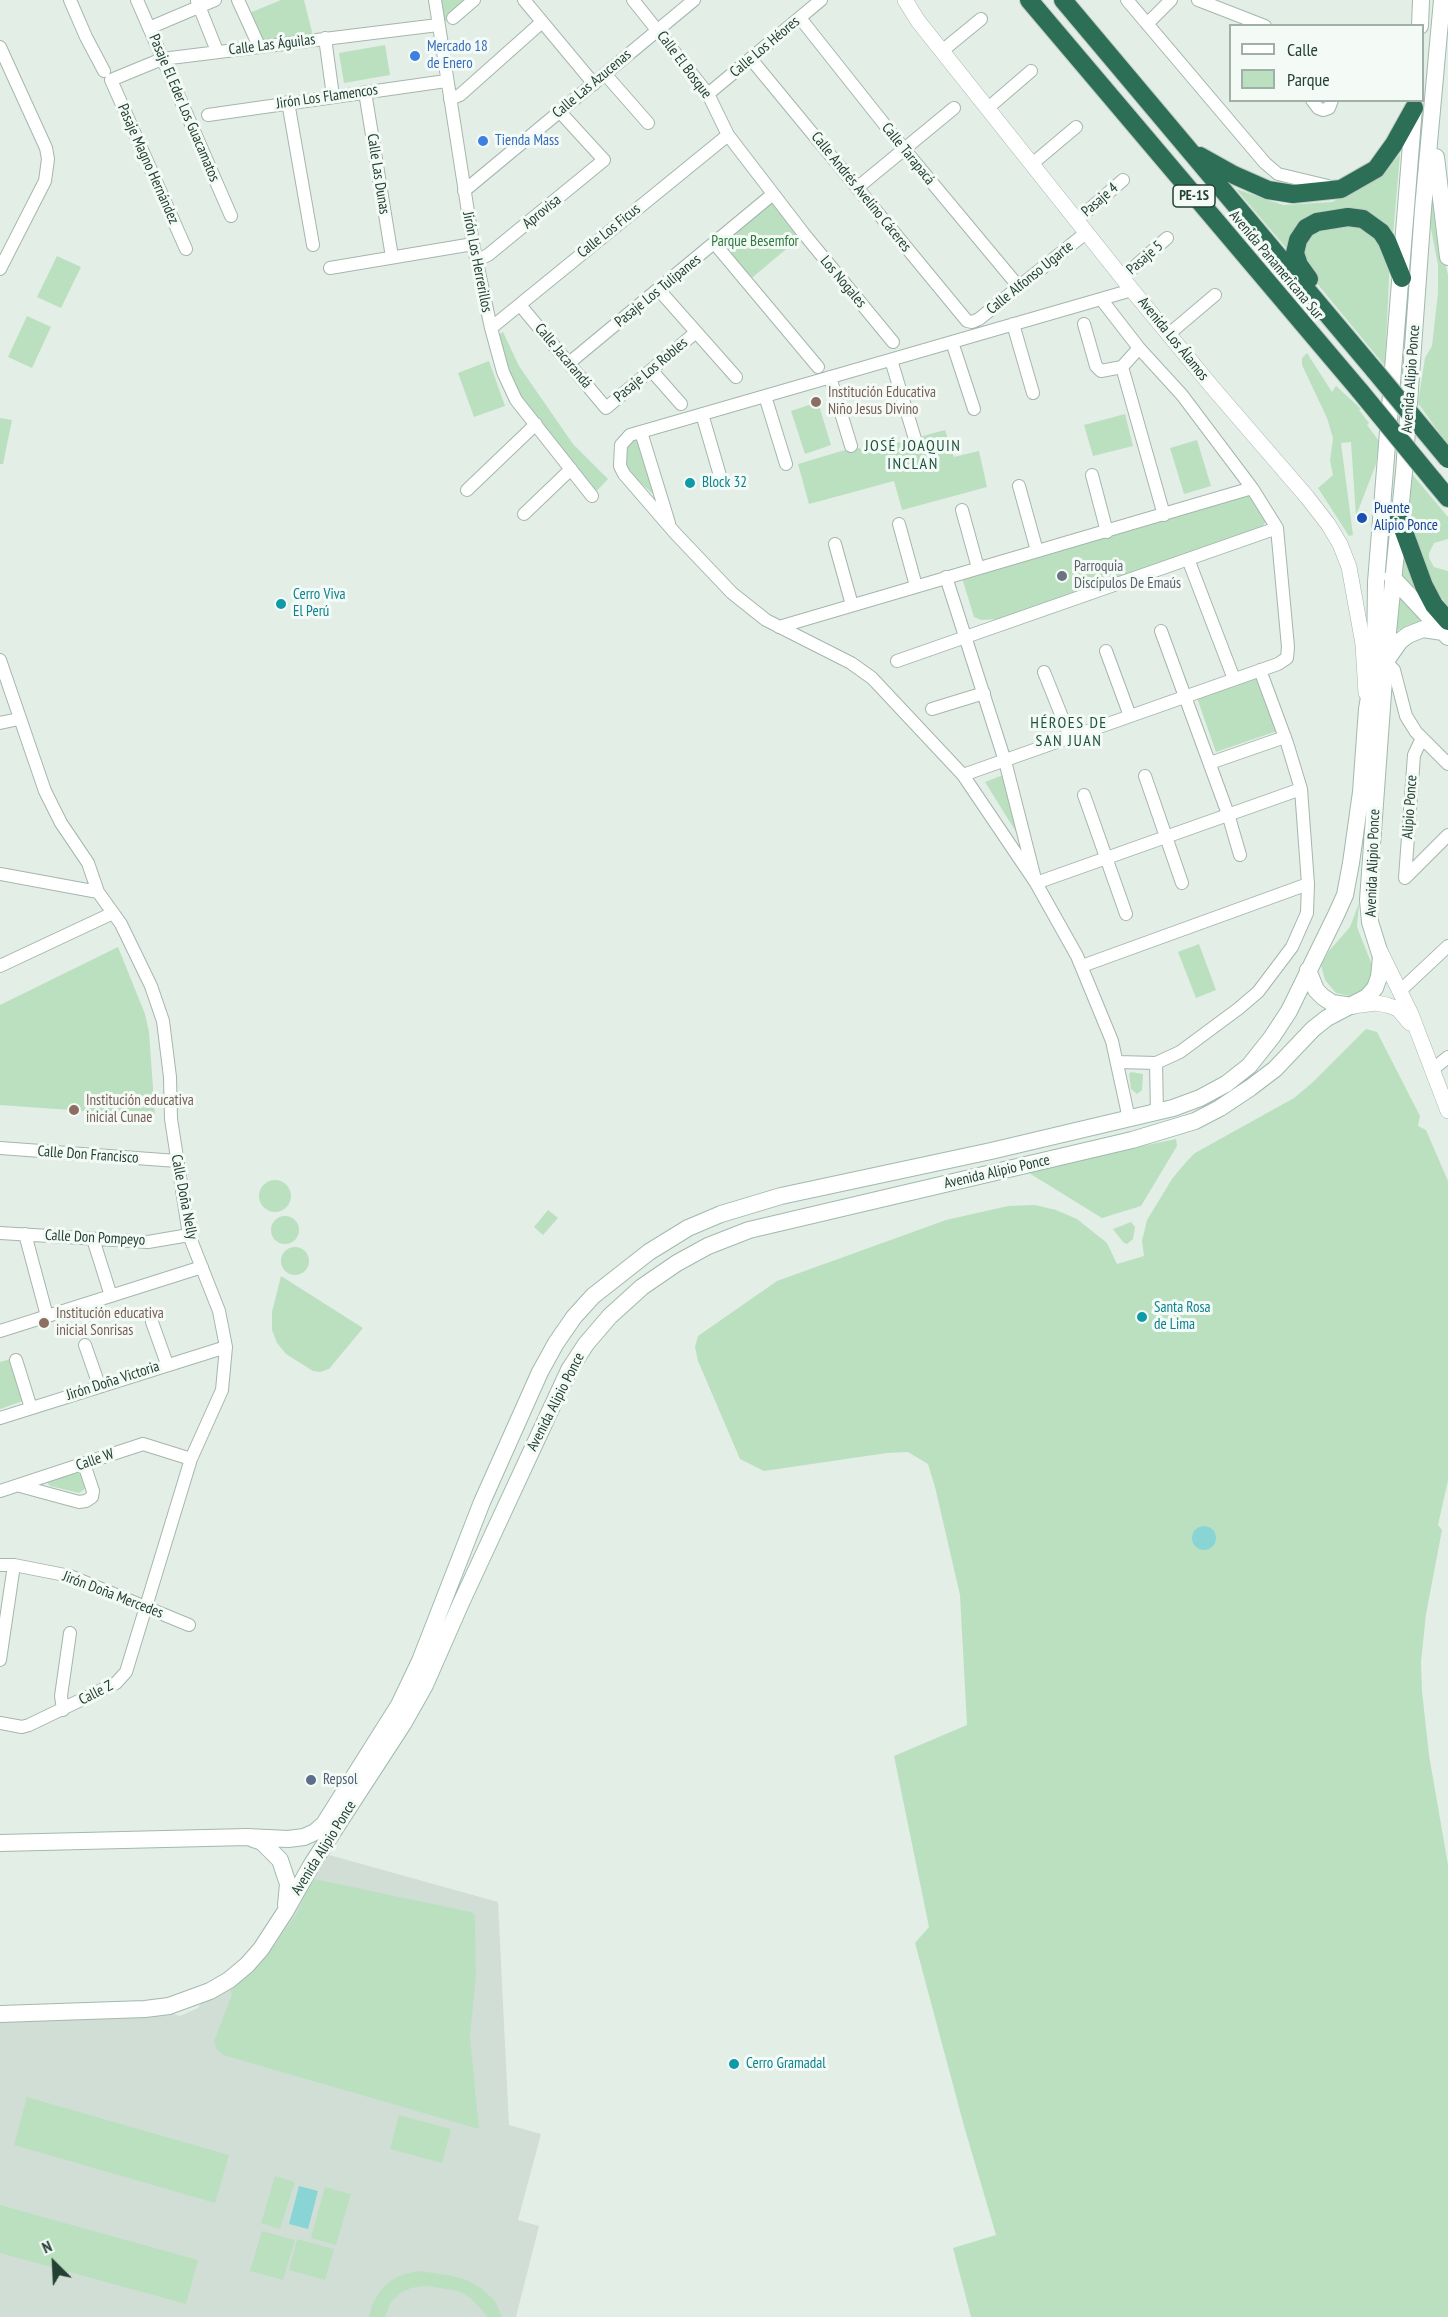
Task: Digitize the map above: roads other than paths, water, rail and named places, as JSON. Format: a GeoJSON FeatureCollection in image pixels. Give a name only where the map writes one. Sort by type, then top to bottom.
{"type":"FeatureCollection","features":[{"type":"Feature","properties":{"kind":"highway","name":"Avenida Panamericana Sur"},"geometry":{"type":"LineString","coordinates":[[1029,0],[1448,498]]}},
{"type":"Feature","properties":{"kind":"highway","name":"Avenida Panamericana Sur"},"geometry":{"type":"LineString","coordinates":[[1063,0],[1448,459]]}},
{"type":"Feature","properties":{"kind":"highway"},"geometry":{"type":"LineString","coordinates":[[1190,151],[1268,190],[1293,194],[1341,189],[1376,169],[1394,144],[1414,104]]}},
{"type":"Feature","properties":{"kind":"highway"},"geometry":{"type":"LineString","coordinates":[[1330,319],[1328,303],[1299,265],[1295,253],[1298,240],[1306,228],[1317,222],[1347,217],[1371,223],[1387,241],[1402,278]]}},
{"type":"Feature","properties":{"kind":"highway"},"geometry":{"type":"LineString","coordinates":[[1399,518],[1424,586],[1446,630]]}},
{"type":"Feature","properties":{"kind":"main road"},"geometry":{"type":"LineString","coordinates":[[1420,24],[1421,0]]}},
{"type":"Feature","properties":{"kind":"main road","name":"Avenida Alipio Ponce"},"geometry":{"type":"LineString","coordinates":[[0,2014],[145,2009],[181,2002],[220,1986],[247,1965],[261,1949],[285,1912],[312,1864],[403,1724],[425,1685],[569,1370],[586,1344],[610,1316],[642,1287],[708,1246],[749,1230],[1179,1127],[1220,1108],[1250,1088],[1275,1069],[1313,1029],[1338,1012],[1367,997],[1379,977],[1380,957],[1368,910],[1392,577],[1432,125],[1444,26],[1442,0]]}},
{"type":"Feature","properties":{"kind":"main road","name":"Avenida Alipio Ponce"},"geometry":{"type":"LineString","coordinates":[[0,1843],[247,1837],[288,1839],[304,1837],[315,1832],[324,1824],[399,1705],[420,1661],[482,1502],[536,1382],[556,1343],[574,1317],[593,1296],[649,1252],[688,1228],[742,1206],[1157,1113],[1200,1098],[1226,1083],[1248,1066],[1272,1037],[1289,1011],[1345,895],[1351,863],[1367,709],[1375,662],[1377,571],[1414,104]]}},
{"type":"Feature","properties":{"kind":"main road"},"geometry":{"type":"LineString","coordinates":[[1432,125],[1448,257]]}},
{"type":"Feature","properties":{"kind":"main road"},"geometry":{"type":"LineString","coordinates":[[1392,577],[1446,630]]}},
{"type":"Feature","properties":{"kind":"main road"},"geometry":{"type":"LineString","coordinates":[[1385,661],[1400,640],[1408,635],[1424,629],[1446,630]]}},
{"type":"Feature","properties":{"kind":"main road"},"geometry":{"type":"LineString","coordinates":[[1308,970],[1316,990],[1323,997],[1332,1003],[1353,1006]]}},
{"type":"Feature","properties":{"kind":"main road"},"geometry":{"type":"LineString","coordinates":[[742,1206],[749,1230]]}},
{"type":"Feature","properties":{"kind":"main road"},"geometry":{"type":"LineString","coordinates":[[247,1837],[262,1842],[280,1860],[288,1884],[285,1912]]}},
{"type":"Feature","properties":{"kind":"street","name":"Pasaje Magno Hernández"},"geometry":{"type":"LineString","coordinates":[[70,0],[86,38],[107,75],[186,249]]}},
{"type":"Feature","properties":{"kind":"street","name":"Pasaje El Eder Los Guacamatos"},"geometry":{"type":"LineString","coordinates":[[137,0],[231,216]]}},
{"type":"Feature","properties":{"kind":"street"},"geometry":{"type":"LineString","coordinates":[[149,28],[198,3],[215,0]]}},
{"type":"Feature","properties":{"kind":"street"},"geometry":{"type":"LineString","coordinates":[[238,0],[259,46]]}},
{"type":"Feature","properties":{"kind":"street","name":"Jirón Los Herrerillos"},"geometry":{"type":"LineString","coordinates":[[435,0],[473,244],[503,372],[516,400],[592,496]]}},
{"type":"Feature","properties":{"kind":"street"},"geometry":{"type":"LineString","coordinates":[[453,18],[474,0]]}},
{"type":"Feature","properties":{"kind":"street"},"geometry":{"type":"LineString","coordinates":[[524,0],[594,84]]}},
{"type":"Feature","properties":{"kind":"street","name":"Calle El Bosque"},"geometry":{"type":"LineString","coordinates":[[633,0],[708,94],[728,135]]}},
{"type":"Feature","properties":{"kind":"street","name":"Calle Las Azucenas"},"geometry":{"type":"LineString","coordinates":[[464,191],[693,0]]}},
{"type":"Feature","properties":{"kind":"street","name":"Calle Los Héores"},"geometry":{"type":"LineString","coordinates":[[708,94],[821,0]]}},
{"type":"Feature","properties":{"kind":"street","name":"Avenida Los Álamos"},"geometry":{"type":"LineString","coordinates":[[905,0],[918,21],[1132,290],[1308,497],[1340,544],[1350,567],[1363,644],[1367,709]]}},
{"type":"Feature","properties":{"kind":"street"},"geometry":{"type":"LineString","coordinates":[[1127,0],[1265,163],[1278,174],[1341,189]]}},
{"type":"Feature","properties":{"kind":"street"},"geometry":{"type":"LineString","coordinates":[[1148,24],[1171,0]]}},
{"type":"Feature","properties":{"kind":"street"},"geometry":{"type":"LineString","coordinates":[[1198,0],[1244,21]]}},
{"type":"Feature","properties":{"kind":"street"},"geometry":{"type":"LineString","coordinates":[[198,3],[217,51]]}},
{"type":"Feature","properties":{"kind":"street","name":"Calle Tarapacá"},"geometry":{"type":"LineString","coordinates":[[800,18],[904,149],[1019,287]]}},
{"type":"Feature","properties":{"kind":"street"},"geometry":{"type":"LineString","coordinates":[[942,51],[981,19]]}},
{"type":"Feature","properties":{"kind":"street"},"geometry":{"type":"LineString","coordinates":[[450,99],[460,95],[543,22]]}},
{"type":"Feature","properties":{"kind":"street","name":"Calle Las Águilas"},"geometry":{"type":"LineString","coordinates":[[107,75],[162,59],[438,25]]}},
{"type":"Feature","properties":{"kind":"street"},"geometry":{"type":"LineString","coordinates":[[325,38],[333,96]]}},
{"type":"Feature","properties":{"kind":"street"},"geometry":{"type":"LineString","coordinates":[[0,47],[46,148],[48,159],[45,181],[0,269]]}},
{"type":"Feature","properties":{"kind":"street","name":"Calle Andrés Avelino Cáceres"},"geometry":{"type":"LineString","coordinates":[[751,59],[967,321],[972,322]]}},
{"type":"Feature","properties":{"kind":"street"},"geometry":{"type":"LineString","coordinates":[[988,108],[1031,71]]}},
{"type":"Feature","properties":{"kind":"street"},"geometry":{"type":"LineString","coordinates":[[605,74],[648,123]]}},
{"type":"Feature","properties":{"kind":"street","name":"Jirón Los Flamencos"},"geometry":{"type":"LineString","coordinates":[[208,115],[446,81]]}},
{"type":"Feature","properties":{"kind":"street","name":"Calle Las Dunas"},"geometry":{"type":"LineString","coordinates":[[365,92],[392,257]]}},
{"type":"Feature","properties":{"kind":"street"},"geometry":{"type":"LineString","coordinates":[[288,102],[313,245]]}},
{"type":"Feature","properties":{"kind":"street"},"geometry":{"type":"LineString","coordinates":[[1314,102],[1323,110],[1329,108],[1331,102]]}},
{"type":"Feature","properties":{"kind":"street"},"geometry":{"type":"LineString","coordinates":[[857,188],[954,108]]}},
{"type":"Feature","properties":{"kind":"street","name":"Aprovisa"},"geometry":{"type":"LineString","coordinates":[[477,260],[488,255],[604,160],[560,112]]}},
{"type":"Feature","properties":{"kind":"street"},"geometry":{"type":"LineString","coordinates":[[1032,164],[1076,127]]}},
{"type":"Feature","properties":{"kind":"street","name":"Los Nogales"},"geometry":{"type":"LineString","coordinates":[[728,135],[773,194],[894,342]]}},
{"type":"Feature","properties":{"kind":"street","name":"Calle Los Ficus"},"geometry":{"type":"LineString","coordinates":[[491,328],[728,135]]}},
{"type":"Feature","properties":{"kind":"street","name":"Pasaje 4"},"geometry":{"type":"LineString","coordinates":[[1077,220],[1123,180]]}},
{"type":"Feature","properties":{"kind":"street","name":"Pasaje Los Tulipanes"},"geometry":{"type":"LineString","coordinates":[[569,363],[773,194]]}},
{"type":"Feature","properties":{"kind":"street","name":"Calle Alfonso Ugarte"},"geometry":{"type":"LineString","coordinates":[[972,322],[1087,232]]}},
{"type":"Feature","properties":{"kind":"street","name":"Pasaje 5"},"geometry":{"type":"LineString","coordinates":[[1123,277],[1167,238]]}},
{"type":"Feature","properties":{"kind":"street"},"geometry":{"type":"LineString","coordinates":[[330,268],[473,244]]}},
{"type":"Feature","properties":{"kind":"street"},"geometry":{"type":"LineString","coordinates":[[715,244],[818,367]]}},
{"type":"Feature","properties":{"kind":"street"},"geometry":{"type":"LineString","coordinates":[[659,290],[736,377]]}},
{"type":"Feature","properties":{"kind":"street"},"geometry":{"type":"LineString","coordinates":[[1129,1119],[1112,1041],[1082,966],[1036,883],[963,775],[872,678],[851,663],[766,620],[732,593],[670,527],[624,474],[620,466],[621,445],[630,435],[1132,290]]}},
{"type":"Feature","properties":{"kind":"street"},"geometry":{"type":"LineString","coordinates":[[1168,334],[1215,295]]}},
{"type":"Feature","properties":{"kind":"street"},"geometry":{"type":"LineString","coordinates":[[963,775],[1278,664],[1287,658],[1288,647],[1277,528],[1252,488],[1182,395],[1138,348],[1101,299]]}},
{"type":"Feature","properties":{"kind":"street","name":"Calle Jacarandá"},"geometry":{"type":"LineString","coordinates":[[520,305],[606,408]]}},
{"type":"Feature","properties":{"kind":"street"},"geometry":{"type":"LineString","coordinates":[[1013,324],[1033,393]]}},
{"type":"Feature","properties":{"kind":"street"},"geometry":{"type":"LineString","coordinates":[[1084,324],[1098,369],[1104,372],[1122,367],[1138,348]]}},
{"type":"Feature","properties":{"kind":"street","name":"Pasaje Los Robles"},"geometry":{"type":"LineString","coordinates":[[606,408],[695,333]]}},
{"type":"Feature","properties":{"kind":"street"},"geometry":{"type":"LineString","coordinates":[[952,342],[974,409]]}},
{"type":"Feature","properties":{"kind":"street"},"geometry":{"type":"LineString","coordinates":[[891,360],[915,439]]}},
{"type":"Feature","properties":{"kind":"street"},"geometry":{"type":"LineString","coordinates":[[1122,367],[1164,515]]}},
{"type":"Feature","properties":{"kind":"street"},"geometry":{"type":"LineString","coordinates":[[651,370],[681,404]]}},
{"type":"Feature","properties":{"kind":"street"},"geometry":{"type":"LineString","coordinates":[[830,377],[851,446]]}},
{"type":"Feature","properties":{"kind":"street"},"geometry":{"type":"LineString","coordinates":[[765,396],[786,464]]}},
{"type":"Feature","properties":{"kind":"street"},"geometry":{"type":"LineString","coordinates":[[702,414],[721,479]]}},
{"type":"Feature","properties":{"kind":"street"},"geometry":{"type":"LineString","coordinates":[[466,490],[536,424]]}},
{"type":"Feature","properties":{"kind":"street"},"geometry":{"type":"LineString","coordinates":[[641,432],[670,527]]}},
{"type":"Feature","properties":{"kind":"street"},"geometry":{"type":"LineString","coordinates":[[524,514],[571,469]]}},
{"type":"Feature","properties":{"kind":"street"},"geometry":{"type":"LineString","coordinates":[[1092,476],[1107,532]]}},
{"type":"Feature","properties":{"kind":"street"},"geometry":{"type":"LineString","coordinates":[[1019,486],[1037,551]]}},
{"type":"Feature","properties":{"kind":"street"},"geometry":{"type":"LineString","coordinates":[[779,627],[1252,488]]}},
{"type":"Feature","properties":{"kind":"street"},"geometry":{"type":"LineString","coordinates":[[962,510],[978,568]]}},
{"type":"Feature","properties":{"kind":"street"},"geometry":{"type":"LineString","coordinates":[[898,524],[916,586]]}},
{"type":"Feature","properties":{"kind":"street"},"geometry":{"type":"LineString","coordinates":[[897,662],[1277,528]]}},
{"type":"Feature","properties":{"kind":"street"},"geometry":{"type":"LineString","coordinates":[[835,544],[852,605]]}},
{"type":"Feature","properties":{"kind":"street"},"geometry":{"type":"LineString","coordinates":[[1188,559],[1234,679]]}},
{"type":"Feature","properties":{"kind":"street"},"geometry":{"type":"LineString","coordinates":[[946,577],[1005,760],[1036,883]]}},
{"type":"Feature","properties":{"kind":"street"},"geometry":{"type":"LineString","coordinates":[[1161,631],[1228,814],[1240,855]]}},
{"type":"Feature","properties":{"kind":"street"},"geometry":{"type":"LineString","coordinates":[[1106,651],[1130,716]]}},
{"type":"Feature","properties":{"kind":"street","name":"Calle Doña Nelly"},"geometry":{"type":"LineString","coordinates":[[0,660],[45,791],[61,823],[88,863],[98,892],[113,913],[151,986],[163,1021],[177,1161],[189,1235],[219,1311],[226,1347],[222,1390],[191,1459],[147,1609]]}},
{"type":"Feature","properties":{"kind":"street"},"geometry":{"type":"LineString","coordinates":[[1385,661],[1394,670],[1407,716],[1422,738],[1448,764]]}},
{"type":"Feature","properties":{"kind":"street"},"geometry":{"type":"LineString","coordinates":[[1118,1062],[1156,1063],[1180,1052],[1239,1009],[1258,992],[1292,947],[1304,923],[1307,913],[1308,884],[1301,789],[1285,737],[1260,670]]}},
{"type":"Feature","properties":{"kind":"street"},"geometry":{"type":"LineString","coordinates":[[1044,672],[1070,737]]}},
{"type":"Feature","properties":{"kind":"street"},"geometry":{"type":"LineString","coordinates":[[932,709],[984,693]]}},
{"type":"Feature","properties":{"kind":"street"},"geometry":{"type":"LineString","coordinates":[[0,723],[19,719]]}},
{"type":"Feature","properties":{"kind":"street"},"geometry":{"type":"LineString","coordinates":[[1210,763],[1285,737]]}},
{"type":"Feature","properties":{"kind":"street","name":"Alipio Ponce"},"geometry":{"type":"LineString","coordinates":[[1422,738],[1414,755],[1405,878],[1448,835]]}},
{"type":"Feature","properties":{"kind":"street"},"geometry":{"type":"LineString","coordinates":[[1145,776],[1182,883]]}},
{"type":"Feature","properties":{"kind":"street"},"geometry":{"type":"LineString","coordinates":[[1036,883],[1301,789]]}},
{"type":"Feature","properties":{"kind":"street"},"geometry":{"type":"LineString","coordinates":[[1084,795],[1126,914]]}},
{"type":"Feature","properties":{"kind":"street"},"geometry":{"type":"LineString","coordinates":[[0,874],[98,892]]}},
{"type":"Feature","properties":{"kind":"street"},"geometry":{"type":"LineString","coordinates":[[1082,966],[1308,884]]}},
{"type":"Feature","properties":{"kind":"street"},"geometry":{"type":"LineString","coordinates":[[0,965],[113,913]]}},
{"type":"Feature","properties":{"kind":"street"},"geometry":{"type":"LineString","coordinates":[[1377,946],[1400,991],[1448,1111]]}},
{"type":"Feature","properties":{"kind":"street"},"geometry":{"type":"LineString","coordinates":[[1400,991],[1448,946]]}},
{"type":"Feature","properties":{"kind":"street"},"geometry":{"type":"LineString","coordinates":[[1353,1006],[1376,1003],[1398,1009],[1405,1015],[1419,1038]]}},
{"type":"Feature","properties":{"kind":"street"},"geometry":{"type":"LineString","coordinates":[[1432,1070],[1448,1057]]}},
{"type":"Feature","properties":{"kind":"street"},"geometry":{"type":"LineString","coordinates":[[1156,1063],[1157,1113]]}},
{"type":"Feature","properties":{"kind":"street","name":"Calle Don Francisco"},"geometry":{"type":"LineString","coordinates":[[0,1148],[177,1161]]}},
{"type":"Feature","properties":{"kind":"street","name":"Calle Don Pompeyo"},"geometry":{"type":"LineString","coordinates":[[0,1233],[148,1242],[189,1235]]}},
{"type":"Feature","properties":{"kind":"street"},"geometry":{"type":"LineString","coordinates":[[25,1234],[47,1316]]}},
{"type":"Feature","properties":{"kind":"street"},"geometry":{"type":"LineString","coordinates":[[93,1239],[111,1296]]}},
{"type":"Feature","properties":{"kind":"street"},"geometry":{"type":"LineString","coordinates":[[0,1331],[202,1267]]}},
{"type":"Feature","properties":{"kind":"street"},"geometry":{"type":"LineString","coordinates":[[152,1322],[167,1364]]}},
{"type":"Feature","properties":{"kind":"street"},"geometry":{"type":"LineString","coordinates":[[85,1345],[99,1385]]}},
{"type":"Feature","properties":{"kind":"street","name":"Jirón Doña Victoria"},"geometry":{"type":"LineString","coordinates":[[0,1418],[99,1385],[226,1347]]}},
{"type":"Feature","properties":{"kind":"street"},"geometry":{"type":"LineString","coordinates":[[16,1360],[31,1408]]}},
{"type":"Feature","properties":{"kind":"street","name":"Calle W"},"geometry":{"type":"LineString","coordinates":[[0,1491],[143,1444],[191,1459]]}},
{"type":"Feature","properties":{"kind":"street"},"geometry":{"type":"LineString","coordinates":[[20,1486],[79,1502],[86,1501],[92,1497],[93,1491],[84,1464]]}},
{"type":"Feature","properties":{"kind":"street","name":"Jirón Doña Mercedes"},"geometry":{"type":"LineString","coordinates":[[0,1565],[14,1565],[70,1576],[147,1609],[189,1624]]}},
{"type":"Feature","properties":{"kind":"street"},"geometry":{"type":"LineString","coordinates":[[0,1660],[14,1565]]}},
{"type":"Feature","properties":{"kind":"street","name":"Calle Z"},"geometry":{"type":"LineString","coordinates":[[0,1723],[22,1727],[63,1710],[123,1678],[147,1609]]}},
{"type":"Feature","properties":{"kind":"street"},"geometry":{"type":"LineString","coordinates":[[63,1710],[61,1696],[69,1633]]}},
{"type":"Feature","properties":{"kind":"water"},"geometry":{"type":"Polygon","coordinates":[[[1204,1526],[1209,1527],[1215,1533],[1215,1543],[1209,1549],[1204,1550],[1199,1549],[1193,1543],[1192,1538],[1193,1533],[1199,1527],[1204,1526]]]}},
{"type":"Feature","properties":{"kind":"water"},"geometry":{"type":"Polygon","coordinates":[[[299,2186],[318,2191],[308,2229],[289,2224],[299,2186]]]}},
{"type":"Feature","properties":{"kind":"place","name":"Mercado 18 de Enero"},"geometry":{"type":"Point","coordinates":[415,56]}},
{"type":"Feature","properties":{"kind":"place","name":"Tienda Mass"},"geometry":{"type":"Point","coordinates":[483,141]}},
{"type":"Feature","properties":{"kind":"place","name":"Institución Educativa Niño Jesus Divino"},"geometry":{"type":"Point","coordinates":[816,402]}},
{"type":"Feature","properties":{"kind":"place","name":"Block 32"},"geometry":{"type":"Point","coordinates":[690,483]}},
{"type":"Feature","properties":{"kind":"place","name":"Puente Alipio Ponce"},"geometry":{"type":"Point","coordinates":[1362,518]}},
{"type":"Feature","properties":{"kind":"place","name":"Parroquia Discípulos De Emaús"},"geometry":{"type":"Point","coordinates":[1062,576]}},
{"type":"Feature","properties":{"kind":"place","name":"Cerro Viva El Perú"},"geometry":{"type":"Point","coordinates":[281,604]}},
{"type":"Feature","properties":{"kind":"place","name":"Institución educativa inicial Cunae"},"geometry":{"type":"Point","coordinates":[74,1110]}},
{"type":"Feature","properties":{"kind":"place","name":"Santa Rosa de Lima"},"geometry":{"type":"Point","coordinates":[1142,1317]}},
{"type":"Feature","properties":{"kind":"place","name":"Institución educativa inicial Sonrisas"},"geometry":{"type":"Point","coordinates":[44,1323]}},
{"type":"Feature","properties":{"kind":"place","name":"Repsol"},"geometry":{"type":"Point","coordinates":[311,1780]}},
{"type":"Feature","properties":{"kind":"place","name":"Cerro Gramadal"},"geometry":{"type":"Point","coordinates":[734,2064]}},
{"type":"Feature","properties":{"kind":"district","name":"JOSÉ JOAQUIN INCLAN"},"geometry":{"type":"Point","coordinates":[913,455]}},
{"type":"Feature","properties":{"kind":"district","name":"HÉROES DE SAN JUAN"},"geometry":{"type":"Point","coordinates":[1069,732]}},
{"type":"Feature","properties":{"kind":"park label","name":"Parque Besemfor"},"geometry":{"type":"Point","coordinates":[755,242]}}]}
